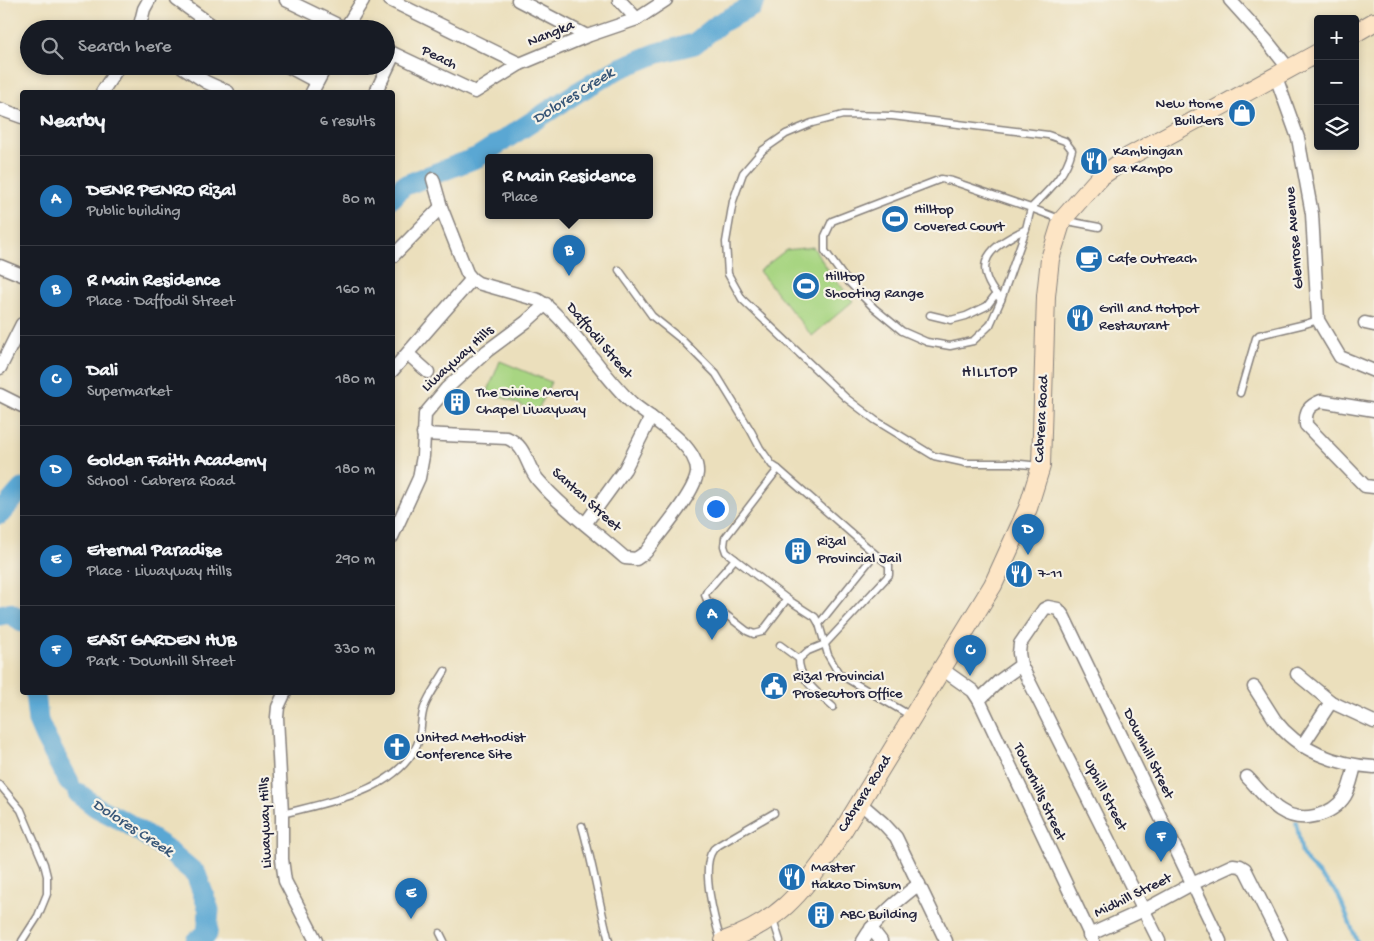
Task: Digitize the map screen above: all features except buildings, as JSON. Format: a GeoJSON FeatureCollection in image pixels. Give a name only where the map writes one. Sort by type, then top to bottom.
{"type":"FeatureCollection","features":[{"type":"Feature","properties":{"kind":"main road"},"geometry":{"type":"LineString","coordinates":[[1359,31],[1374,22]]}},
{"type":"Feature","properties":{"kind":"main road","name":"Cabrera Road"},"geometry":{"type":"LineString","coordinates":[[725,941],[772,918],[807,884],[831,850],[993,585],[1028,508],[1041,466],[1046,296],[1050,259],[1062,220],[1100,177],[1130,156],[1314,56]]}},
{"type":"Feature","properties":{"kind":"street"},"geometry":{"type":"LineString","coordinates":[[141,20],[149,0]]}},
{"type":"Feature","properties":{"kind":"street"},"geometry":{"type":"LineString","coordinates":[[177,0],[205,20]]}},
{"type":"Feature","properties":{"kind":"street"},"geometry":{"type":"LineString","coordinates":[[286,0],[327,20]]}},
{"type":"Feature","properties":{"kind":"street"},"geometry":{"type":"LineString","coordinates":[[351,20],[363,0]]}},
{"type":"Feature","properties":{"kind":"street"},"geometry":{"type":"LineString","coordinates":[[390,0],[520,64]]}},
{"type":"Feature","properties":{"kind":"street"},"geometry":{"type":"LineString","coordinates":[[518,0],[587,36]]}},
{"type":"Feature","properties":{"kind":"street"},"geometry":{"type":"LineString","coordinates":[[619,0],[637,18]]}},
{"type":"Feature","properties":{"kind":"street","name":"Nangka"},"geometry":{"type":"LineString","coordinates":[[478,90],[520,64],[587,36],[637,18],[666,0]]}},
{"type":"Feature","properties":{"kind":"street","name":"Glenrose Avenue"},"geometry":{"type":"LineString","coordinates":[[1230,0],[1266,40],[1282,73],[1298,138],[1312,214],[1318,320],[1340,357],[1374,371]]}},
{"type":"Feature","properties":{"kind":"street","name":"Peach"},"geometry":{"type":"LineString","coordinates":[[395,54],[471,91],[475,92],[478,90]]}},
{"type":"Feature","properties":{"kind":"street"},"geometry":{"type":"LineString","coordinates":[[108,90],[115,75]]}},
{"type":"Feature","properties":{"kind":"street"},"geometry":{"type":"LineString","coordinates":[[195,75],[224,90]]}},
{"type":"Feature","properties":{"kind":"street"},"geometry":{"type":"LineString","coordinates":[[299,75],[315,87],[321,75]]}},
{"type":"Feature","properties":{"kind":"street"},"geometry":{"type":"LineString","coordinates":[[377,90],[382,75]]}},
{"type":"Feature","properties":{"kind":"street"},"geometry":{"type":"LineString","coordinates":[[0,109],[20,116]]}},
{"type":"Feature","properties":{"kind":"street"},"geometry":{"type":"LineString","coordinates":[[395,368],[472,279],[467,273],[441,206],[434,179]]}},
{"type":"Feature","properties":{"kind":"street"},"geometry":{"type":"LineString","coordinates":[[395,254],[441,206]]}},
{"type":"Feature","properties":{"kind":"street"},"geometry":{"type":"LineString","coordinates":[[0,266],[20,274]]}},
{"type":"Feature","properties":{"kind":"street","name":"Daffodil Street"},"geometry":{"type":"LineString","coordinates":[[472,279],[478,283],[546,304],[579,340],[612,382],[632,402],[684,443],[694,460],[697,473],[689,493],[646,552],[636,559],[625,558]]}},
{"type":"Feature","properties":{"kind":"street","name":"Liwayway Hills"},"geometry":{"type":"LineString","coordinates":[[395,530],[419,478],[423,456],[424,414],[487,351],[526,322],[546,304]]}},
{"type":"Feature","properties":{"kind":"street"},"geometry":{"type":"LineString","coordinates":[[0,368],[20,328]]}},
{"type":"Feature","properties":{"kind":"street"},"geometry":{"type":"LineString","coordinates":[[408,354],[428,372]]}},
{"type":"Feature","properties":{"kind":"street"},"geometry":{"type":"LineString","coordinates":[[0,395],[20,405]]}},
{"type":"Feature","properties":{"kind":"street"},"geometry":{"type":"LineString","coordinates":[[1374,410],[1321,401],[1308,409],[1305,416],[1306,425],[1365,486],[1374,487]]}},
{"type":"Feature","properties":{"kind":"street"},"geometry":{"type":"LineString","coordinates":[[585,524],[625,469],[651,417]]}},
{"type":"Feature","properties":{"kind":"street","name":"Santan Street"},"geometry":{"type":"LineString","coordinates":[[423,434],[507,438],[516,441],[522,448],[533,473],[552,496],[625,558]]}},
{"type":"Feature","properties":{"kind":"street","name":"Downhill Street"},"geometry":{"type":"LineString","coordinates":[[1021,665],[1019,653],[1020,644],[1024,636],[1044,609],[1048,607],[1058,609],[1068,626],[1220,941]]}},
{"type":"Feature","properties":{"kind":"street"},"geometry":{"type":"LineString","coordinates":[[979,700],[999,681],[1021,665]]}},
{"type":"Feature","properties":{"kind":"street","name":"Uphill Street"},"geometry":{"type":"LineString","coordinates":[[1021,665],[1159,941]]}},
{"type":"Feature","properties":{"kind":"street","name":"Towerhills Street"},"geometry":{"type":"LineString","coordinates":[[942,669],[973,691],[979,700],[1091,938]]}},
{"type":"Feature","properties":{"kind":"street"},"geometry":{"type":"LineString","coordinates":[[1298,674],[1331,702],[1374,722]]}},
{"type":"Feature","properties":{"kind":"street"},"geometry":{"type":"LineString","coordinates":[[1254,687],[1276,721],[1302,746],[1319,755],[1355,766],[1374,768]]}},
{"type":"Feature","properties":{"kind":"street","name":"Liwayway Hills"},"geometry":{"type":"LineString","coordinates":[[282,695],[278,706],[278,717],[282,859],[285,881],[316,941]]}},
{"type":"Feature","properties":{"kind":"street"},"geometry":{"type":"LineString","coordinates":[[1302,746],[1331,702]]}},
{"type":"Feature","properties":{"kind":"street"},"geometry":{"type":"LineString","coordinates":[[1247,777],[1280,810],[1297,816],[1308,817],[1321,815],[1337,806],[1347,794],[1355,766]]}},
{"type":"Feature","properties":{"kind":"street"},"geometry":{"type":"LineString","coordinates":[[860,803],[894,833],[946,941]]}},
{"type":"Feature","properties":{"kind":"street","name":"Midhill Street"},"geometry":{"type":"LineString","coordinates":[[1091,938],[1192,884],[1234,865],[1245,869],[1281,941]]}},
{"type":"Feature","properties":{"kind":"street"},"geometry":{"type":"LineString","coordinates":[[862,941],[890,906],[919,884]]}},
{"type":"Feature","properties":{"kind":"street"},"geometry":{"type":"LineString","coordinates":[[871,928],[881,941]]}},
{"type":"Feature","properties":{"kind":"lane"},"geometry":{"type":"LineString","coordinates":[[1041,466],[1011,463],[966,463],[934,456],[875,420],[846,398],[742,299],[728,274],[726,242],[733,201],[743,173],[762,150],[786,134],[812,123],[843,115],[892,116],[1048,135],[1065,141],[1072,150],[1068,164],[1052,187],[1031,208],[1026,229],[990,325],[972,341],[950,346],[927,342],[902,331],[874,308],[843,276],[825,251],[825,236],[832,221],[941,180],[952,181],[1031,208],[1062,220],[1099,227]]}},
{"type":"Feature","properties":{"kind":"lane"},"geometry":{"type":"LineString","coordinates":[[999,297],[989,282],[984,267],[987,256],[1007,238],[1026,229]]}},
{"type":"Feature","properties":{"kind":"lane"},"geometry":{"type":"LineString","coordinates":[[619,270],[652,316],[682,340],[716,374],[772,465],[889,565],[889,574],[825,644],[808,651],[799,659],[798,667],[804,678],[832,707]]}},
{"type":"Feature","properties":{"kind":"lane"},"geometry":{"type":"LineString","coordinates":[[930,315],[951,320],[966,316],[987,306],[999,297]]}},
{"type":"Feature","properties":{"kind":"lane"},"geometry":{"type":"LineString","coordinates":[[1240,393],[1253,343],[1259,335],[1318,320]]}},
{"type":"Feature","properties":{"kind":"lane"},"geometry":{"type":"LineString","coordinates":[[778,469],[725,538],[724,546],[726,552],[815,617],[819,624],[828,655],[839,674],[913,717]]}},
{"type":"Feature","properties":{"kind":"lane"},"geometry":{"type":"LineString","coordinates":[[819,624],[875,554]]}},
{"type":"Feature","properties":{"kind":"lane"},"geometry":{"type":"LineString","coordinates":[[735,558],[706,590],[705,595],[707,600],[747,631],[754,634],[762,632],[788,599]]}},
{"type":"Feature","properties":{"kind":"lane"},"geometry":{"type":"LineString","coordinates":[[780,645],[799,659]]}},
{"type":"Feature","properties":{"kind":"lane"},"geometry":{"type":"LineString","coordinates":[[282,814],[340,799],[395,774],[407,763],[416,747],[420,738],[425,705],[445,672]]}},
{"type":"Feature","properties":{"kind":"lane"},"geometry":{"type":"LineString","coordinates":[[0,785],[21,810],[44,864],[47,876],[47,894],[38,916],[22,941]]}},
{"type":"Feature","properties":{"kind":"lane"},"geometry":{"type":"LineString","coordinates":[[725,941],[713,911],[709,883],[709,863],[712,850],[774,813]]}},
{"type":"Feature","properties":{"kind":"lane"},"geometry":{"type":"LineString","coordinates":[[582,826],[593,864],[600,906],[609,941]]}},
{"type":"Feature","properties":{"kind":"lane"},"geometry":{"type":"LineString","coordinates":[[772,918],[780,941]]}},
{"type":"Feature","properties":{"kind":"lane"},"geometry":{"type":"LineString","coordinates":[[440,933],[444,941]]}},
{"type":"Feature","properties":{"kind":"green space","name":"Hilltop Shooting Range"},"geometry":{"type":"Polygon","coordinates":[[[813,247],[853,301],[812,336],[759,271],[786,250],[813,247]]]}},
{"type":"Feature","properties":{"kind":"green space"},"geometry":{"type":"Polygon","coordinates":[[[500,361],[551,382],[537,412],[488,391],[500,361]]]}},
{"type":"Feature","properties":{"kind":"waterway","name":"Dolores Creek"},"geometry":{"type":"LineString","coordinates":[[395,195],[403,186],[478,157],[578,92],[618,69],[658,53],[694,44],[720,23],[751,7],[755,0]]}},
{"type":"Feature","properties":{"kind":"waterway","name":"Dolores Creek"},"geometry":{"type":"LineString","coordinates":[[0,514],[20,491]]}},
{"type":"Feature","properties":{"kind":"waterway","name":"Dolores Creek"},"geometry":{"type":"LineString","coordinates":[[0,615],[10,613],[20,620]]}},
{"type":"Feature","properties":{"kind":"waterway","name":"Dolores Creek"},"geometry":{"type":"LineString","coordinates":[[35,695],[38,721],[69,782]]}},
{"type":"Feature","properties":{"kind":"waterway","name":"Dolores Creek"},"geometry":{"type":"LineString","coordinates":[[78,793],[96,807],[127,823],[165,848],[196,874],[209,910],[207,934],[196,941]]}},
{"type":"Feature","properties":{"kind":"waterway"},"geometry":{"type":"LineString","coordinates":[[1296,822],[1302,854],[1308,863],[1338,894],[1357,941]]}},
{"type":"Feature","properties":{"kind":"place","name":"New Home Builders"},"geometry":{"type":"Point","coordinates":[1242,113]}},
{"type":"Feature","properties":{"kind":"place","name":"Kambingan sa Kampo"},"geometry":{"type":"Point","coordinates":[1094,161]}},
{"type":"Feature","properties":{"kind":"place","name":"Hilltop Covered Court"},"geometry":{"type":"Point","coordinates":[895,219]}},
{"type":"Feature","properties":{"kind":"place","name":"Cafe Outreach"},"geometry":{"type":"Point","coordinates":[1089,259]}},
{"type":"Feature","properties":{"kind":"place","name":"R Main Residence"},"geometry":{"type":"Point","coordinates":[569,276]}},
{"type":"Feature","properties":{"kind":"place","name":"Hilltop Shooting Range"},"geometry":{"type":"Point","coordinates":[806,286]}},
{"type":"Feature","properties":{"kind":"place","name":"Grill and Hotpot Restaurant"},"geometry":{"type":"Point","coordinates":[1080,318]}},
{"type":"Feature","properties":{"kind":"place","name":"The Divine Mercy Chapel Liwayway"},"geometry":{"type":"Point","coordinates":[457,402]}},
{"type":"Feature","properties":{"kind":"place","name":"Rizal Provincial Jail"},"geometry":{"type":"Point","coordinates":[798,551]}},
{"type":"Feature","properties":{"kind":"place","name":"Golden Faith Academy"},"geometry":{"type":"Point","coordinates":[1028,555]}},
{"type":"Feature","properties":{"kind":"place","name":"7-11"},"geometry":{"type":"Point","coordinates":[1019,574]}},
{"type":"Feature","properties":{"kind":"place","name":"DENR PENRO Rizal"},"geometry":{"type":"Point","coordinates":[712,640]}},
{"type":"Feature","properties":{"kind":"place","name":"Dali"},"geometry":{"type":"Point","coordinates":[970,676]}},
{"type":"Feature","properties":{"kind":"place","name":"Rizal Provincial Prosecutors Office"},"geometry":{"type":"Point","coordinates":[774,686]}},
{"type":"Feature","properties":{"kind":"place","name":"United Methodist Conference Site"},"geometry":{"type":"Point","coordinates":[397,747]}},
{"type":"Feature","properties":{"kind":"place","name":"EAST GARDEN HUB"},"geometry":{"type":"Point","coordinates":[1161,862]}},
{"type":"Feature","properties":{"kind":"place","name":"Master Hakao Dimsum"},"geometry":{"type":"Point","coordinates":[792,877]}},
{"type":"Feature","properties":{"kind":"place","name":"ABC Building"},"geometry":{"type":"Point","coordinates":[821,915]}},
{"type":"Feature","properties":{"kind":"place","name":"Eternal Paradise"},"geometry":{"type":"Point","coordinates":[411,919]}},
{"type":"Feature","properties":{"kind":"district","name":"HILLTOP"},"geometry":{"type":"Point","coordinates":[990,373]}}]}
